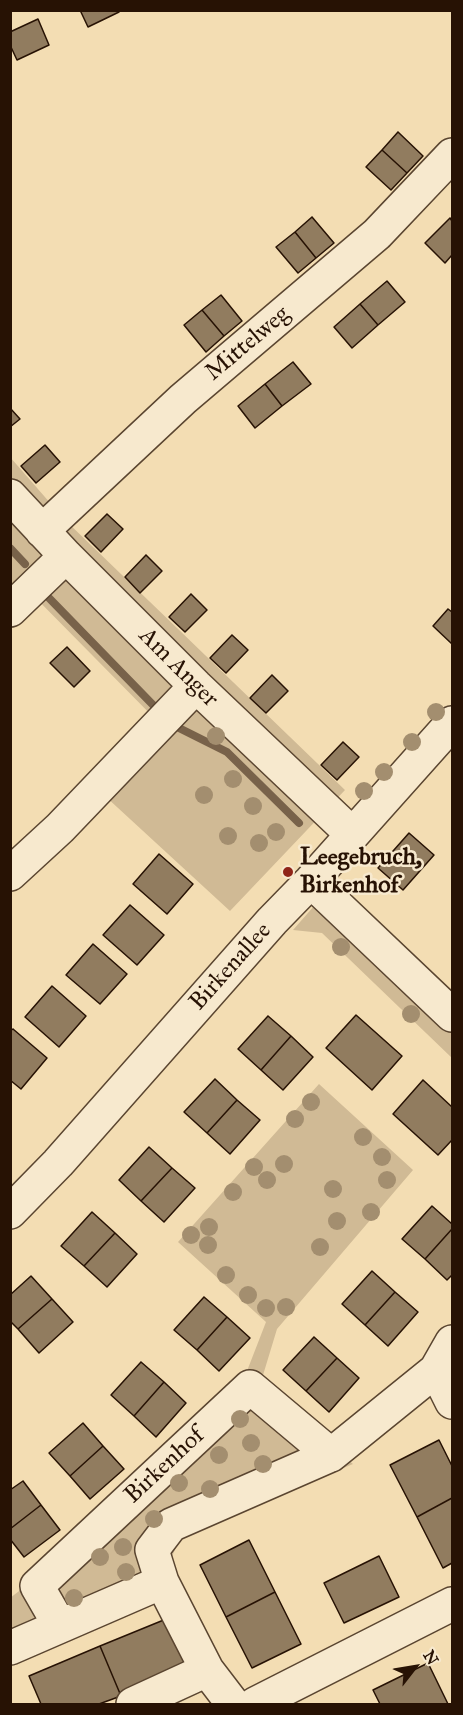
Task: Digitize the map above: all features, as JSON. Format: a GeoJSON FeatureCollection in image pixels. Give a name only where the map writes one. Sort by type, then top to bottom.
{"type":"FeatureCollection","features":[{"type":"Feature","properties":{"kind":"street","name":"Mittelweg"},"geometry":{"type":"LineString","coordinates":[[42,531],[183,399],[377,234],[453,155]]}},
{"type":"Feature","properties":{"kind":"street","name":"Am Anger"},"geometry":{"type":"LineString","coordinates":[[10,496],[66,556],[196,686],[352,834]]}},
{"type":"Feature","properties":{"kind":"street"},"geometry":{"type":"LineString","coordinates":[[10,610],[66,556]]}},
{"type":"Feature","properties":{"kind":"street"},"geometry":{"type":"LineString","coordinates":[[10,874],[60,828],[196,686]]}},
{"type":"Feature","properties":{"kind":"street","name":"Birkenallee"},"geometry":{"type":"LineString","coordinates":[[10,1212],[58,1163],[272,921],[453,723]]}},
{"type":"Feature","properties":{"kind":"street"},"geometry":{"type":"LineString","coordinates":[[311,881],[453,1016]]}},
{"type":"Feature","properties":{"kind":"street","name":"Birkenhof"},"geometry":{"type":"LineString","coordinates":[[233,1704],[207,1670],[162,1582],[152,1550],[171,1525],[331,1455],[436,1370],[453,1342]]}},
{"type":"Feature","properties":{"kind":"street"},"geometry":{"type":"LineString","coordinates":[[436,1370],[453,1402]]}},
{"type":"Feature","properties":{"kind":"street","name":"Birkenhof"},"geometry":{"type":"LineString","coordinates":[[60,1626],[37,1586],[250,1387],[331,1455]]}},
{"type":"Feature","properties":{"kind":"street"},"geometry":{"type":"LineString","coordinates":[[10,1648],[162,1582]]}},
{"type":"Feature","properties":{"kind":"street"},"geometry":{"type":"LineString","coordinates":[[255,1704],[453,1604]]}},
{"type":"Feature","properties":{"kind":"street"},"geometry":{"type":"LineString","coordinates":[[133,1704],[207,1670]]}},
{"type":"Feature","properties":{"kind":"shaded area"},"geometry":{"type":"Polygon","coordinates":[[[10,457],[65,520],[345,790],[230,911],[105,796],[166,730],[21,583],[11,593],[10,457]]]}},
{"type":"Feature","properties":{"kind":"shaded area"},"geometry":{"type":"Polygon","coordinates":[[[336,881],[345,897],[452,997],[452,1058],[322,933],[293,930],[336,881]]]}},
{"type":"Feature","properties":{"kind":"shaded area"},"geometry":{"type":"Polygon","coordinates":[[[319,1084],[413,1170],[277,1329],[260,1385],[353,1464],[181,1535],[169,1564],[11,1662],[10,1598],[31,1582],[247,1371],[266,1322],[178,1242],[319,1084]]]}},
{"type":"Feature","properties":{"kind":"building"},"geometry":{"type":"Polygon","coordinates":[[[80,10],[118,10],[119,12],[88,27],[80,10]]]}},
{"type":"Feature","properties":{"kind":"building"},"geometry":{"type":"Polygon","coordinates":[[[38,19],[49,45],[17,60],[10,45],[10,32],[38,19]]]}},
{"type":"Feature","properties":{"kind":"building"},"geometry":{"type":"Polygon","coordinates":[[[398,132],[423,156],[407,173],[382,150],[398,132]]]}},
{"type":"Feature","properties":{"kind":"building"},"geometry":{"type":"Polygon","coordinates":[[[382,150],[407,173],[391,190],[366,167],[382,150]]]}},
{"type":"Feature","properties":{"kind":"building"},"geometry":{"type":"Polygon","coordinates":[[[312,217],[334,243],[316,258],[295,232],[312,217]]]}},
{"type":"Feature","properties":{"kind":"building"},"geometry":{"type":"Polygon","coordinates":[[[450,218],[452,221],[452,255],[445,263],[425,243],[450,218]]]}},
{"type":"Feature","properties":{"kind":"building"},"geometry":{"type":"Polygon","coordinates":[[[295,232],[316,258],[298,273],[276,247],[295,232]]]}},
{"type":"Feature","properties":{"kind":"building"},"geometry":{"type":"Polygon","coordinates":[[[387,281],[405,302],[378,325],[360,304],[387,281]]]}},
{"type":"Feature","properties":{"kind":"building"},"geometry":{"type":"Polygon","coordinates":[[[221,295],[242,321],[224,336],[202,310],[221,295]]]}},
{"type":"Feature","properties":{"kind":"building"},"geometry":{"type":"Polygon","coordinates":[[[360,304],[378,325],[352,348],[334,327],[360,304]]]}},
{"type":"Feature","properties":{"kind":"building"},"geometry":{"type":"Polygon","coordinates":[[[202,310],[224,336],[206,352],[184,325],[202,310]]]}},
{"type":"Feature","properties":{"kind":"building"},"geometry":{"type":"Polygon","coordinates":[[[293,362],[311,384],[282,406],[265,384],[293,362]]]}},
{"type":"Feature","properties":{"kind":"building"},"geometry":{"type":"Polygon","coordinates":[[[265,384],[282,406],[255,428],[238,406],[265,384]]]}},
{"type":"Feature","properties":{"kind":"building"},"geometry":{"type":"Polygon","coordinates":[[[10,408],[20,419],[10,427],[10,408]]]}},
{"type":"Feature","properties":{"kind":"building"},"geometry":{"type":"Polygon","coordinates":[[[45,445],[60,462],[36,483],[21,466],[45,445]]]}},
{"type":"Feature","properties":{"kind":"building"},"geometry":{"type":"Polygon","coordinates":[[[107,514],[123,529],[101,552],[85,536],[107,514]]]}},
{"type":"Feature","properties":{"kind":"building"},"geometry":{"type":"Polygon","coordinates":[[[146,555],[162,571],[140,593],[125,577],[146,555]]]}},
{"type":"Feature","properties":{"kind":"building"},"geometry":{"type":"Polygon","coordinates":[[[191,594],[207,610],[185,632],[169,617],[191,594]]]}},
{"type":"Feature","properties":{"kind":"building"},"geometry":{"type":"Polygon","coordinates":[[[448,609],[452,612],[452,644],[433,626],[448,609]]]}},
{"type":"Feature","properties":{"kind":"building"},"geometry":{"type":"Polygon","coordinates":[[[232,635],[248,650],[226,673],[210,658],[232,635]]]}},
{"type":"Feature","properties":{"kind":"building"},"geometry":{"type":"Polygon","coordinates":[[[67,647],[90,671],[74,687],[50,663],[67,647]]]}},
{"type":"Feature","properties":{"kind":"building"},"geometry":{"type":"Polygon","coordinates":[[[272,675],[288,691],[266,713],[250,698],[272,675]]]}},
{"type":"Feature","properties":{"kind":"building"},"geometry":{"type":"Polygon","coordinates":[[[343,742],[359,757],[337,780],[321,765],[343,742]]]}},
{"type":"Feature","properties":{"kind":"building"},"geometry":{"type":"Polygon","coordinates":[[[409,833],[434,855],[403,890],[378,868],[409,833]]]}},
{"type":"Feature","properties":{"kind":"building"},"geometry":{"type":"Polygon","coordinates":[[[159,854],[193,884],[167,914],[133,884],[159,854]]]}},
{"type":"Feature","properties":{"kind":"building"},"geometry":{"type":"Polygon","coordinates":[[[130,905],[164,935],[137,965],[103,935],[130,905]]]}},
{"type":"Feature","properties":{"kind":"building"},"geometry":{"type":"Polygon","coordinates":[[[93,944],[127,974],[100,1004],[66,975],[93,944]]]}},
{"type":"Feature","properties":{"kind":"building"},"geometry":{"type":"Polygon","coordinates":[[[52,986],[86,1016],[59,1047],[25,1017],[52,986]]]}},
{"type":"Feature","properties":{"kind":"building"},"geometry":{"type":"Polygon","coordinates":[[[356,1015],[402,1056],[372,1090],[326,1048],[356,1015]]]}},
{"type":"Feature","properties":{"kind":"building"},"geometry":{"type":"Polygon","coordinates":[[[268,1016],[291,1036],[261,1070],[238,1049],[268,1016]]]}},
{"type":"Feature","properties":{"kind":"building"},"geometry":{"type":"Polygon","coordinates":[[[13,1029],[47,1058],[21,1089],[10,1080],[10,1031],[13,1029]]]}},
{"type":"Feature","properties":{"kind":"building"},"geometry":{"type":"Polygon","coordinates":[[[291,1036],[313,1057],[283,1090],[261,1070],[291,1036]]]}},
{"type":"Feature","properties":{"kind":"building"},"geometry":{"type":"Polygon","coordinates":[[[215,1079],[237,1100],[207,1133],[184,1112],[215,1079]]]}},
{"type":"Feature","properties":{"kind":"building"},"geometry":{"type":"Polygon","coordinates":[[[423,1080],[452,1107],[452,1140],[438,1155],[393,1114],[423,1080]]]}},
{"type":"Feature","properties":{"kind":"building"},"geometry":{"type":"Polygon","coordinates":[[[237,1100],[260,1120],[230,1154],[207,1133],[237,1100]]]}},
{"type":"Feature","properties":{"kind":"building"},"geometry":{"type":"Polygon","coordinates":[[[149,1147],[172,1168],[141,1201],[119,1180],[149,1147]]]}},
{"type":"Feature","properties":{"kind":"building"},"geometry":{"type":"Polygon","coordinates":[[[172,1168],[195,1188],[164,1222],[141,1201],[172,1168]]]}},
{"type":"Feature","properties":{"kind":"building"},"geometry":{"type":"Polygon","coordinates":[[[432,1206],[452,1224],[452,1229],[425,1259],[402,1239],[432,1206]]]}},
{"type":"Feature","properties":{"kind":"building"},"geometry":{"type":"Polygon","coordinates":[[[92,1212],[115,1233],[84,1266],[61,1246],[92,1212]]]}},
{"type":"Feature","properties":{"kind":"building"},"geometry":{"type":"Polygon","coordinates":[[[452,1229],[452,1275],[447,1280],[425,1259],[452,1229]]]}},
{"type":"Feature","properties":{"kind":"building"},"geometry":{"type":"Polygon","coordinates":[[[115,1233],[137,1254],[107,1287],[84,1266],[115,1233]]]}},
{"type":"Feature","properties":{"kind":"building"},"geometry":{"type":"Polygon","coordinates":[[[372,1271],[395,1292],[365,1325],[342,1304],[372,1271]]]}},
{"type":"Feature","properties":{"kind":"building"},"geometry":{"type":"Polygon","coordinates":[[[31,1276],[52,1299],[18,1329],[10,1321],[10,1295],[31,1276]]]}},
{"type":"Feature","properties":{"kind":"building"},"geometry":{"type":"Polygon","coordinates":[[[395,1292],[418,1312],[388,1346],[365,1325],[395,1292]]]}},
{"type":"Feature","properties":{"kind":"building"},"geometry":{"type":"Polygon","coordinates":[[[204,1297],[227,1317],[197,1350],[174,1330],[204,1297]]]}},
{"type":"Feature","properties":{"kind":"building"},"geometry":{"type":"Polygon","coordinates":[[[52,1299],[73,1322],[39,1353],[18,1329],[52,1299]]]}},
{"type":"Feature","properties":{"kind":"building"},"geometry":{"type":"Polygon","coordinates":[[[227,1317],[250,1338],[219,1371],[197,1350],[227,1317]]]}},
{"type":"Feature","properties":{"kind":"building"},"geometry":{"type":"Polygon","coordinates":[[[314,1337],[337,1358],[306,1391],[283,1370],[314,1337]]]}},
{"type":"Feature","properties":{"kind":"building"},"geometry":{"type":"Polygon","coordinates":[[[337,1358],[359,1378],[329,1412],[306,1391],[337,1358]]]}},
{"type":"Feature","properties":{"kind":"building"},"geometry":{"type":"Polygon","coordinates":[[[141,1362],[164,1382],[134,1416],[111,1395],[141,1362]]]}},
{"type":"Feature","properties":{"kind":"building"},"geometry":{"type":"Polygon","coordinates":[[[164,1382],[186,1403],[156,1437],[134,1416],[164,1382]]]}},
{"type":"Feature","properties":{"kind":"building"},"geometry":{"type":"Polygon","coordinates":[[[83,1423],[103,1446],[70,1476],[49,1453],[83,1423]]]}},
{"type":"Feature","properties":{"kind":"building"},"geometry":{"type":"Polygon","coordinates":[[[439,1440],[452,1466],[452,1498],[417,1517],[390,1465],[439,1440]]]}},
{"type":"Feature","properties":{"kind":"building"},"geometry":{"type":"Polygon","coordinates":[[[103,1446],[124,1469],[90,1499],[70,1476],[103,1446]]]}},
{"type":"Feature","properties":{"kind":"building"},"geometry":{"type":"Polygon","coordinates":[[[23,1481],[41,1505],[10,1529],[10,1490],[23,1481]]]}},
{"type":"Feature","properties":{"kind":"building"},"geometry":{"type":"Polygon","coordinates":[[[452,1498],[452,1563],[443,1568],[417,1517],[452,1498]]]}},
{"type":"Feature","properties":{"kind":"building"},"geometry":{"type":"Polygon","coordinates":[[[41,1505],[60,1530],[24,1557],[10,1539],[10,1529],[41,1505]]]}},
{"type":"Feature","properties":{"kind":"building"},"geometry":{"type":"Polygon","coordinates":[[[249,1540],[275,1592],[226,1617],[200,1565],[249,1540]]]}},
{"type":"Feature","properties":{"kind":"building"},"geometry":{"type":"Polygon","coordinates":[[[379,1556],[399,1597],[344,1623],[324,1583],[379,1556]]]}},
{"type":"Feature","properties":{"kind":"building"},"geometry":{"type":"Polygon","coordinates":[[[275,1592],[301,1644],[252,1668],[226,1617],[275,1592]]]}},
{"type":"Feature","properties":{"kind":"building"},"geometry":{"type":"Polygon","coordinates":[[[171,1617],[192,1666],[121,1696],[100,1646],[171,1617]]]}},
{"type":"Feature","properties":{"kind":"building"},"geometry":{"type":"Polygon","coordinates":[[[100,1646],[121,1696],[99,1704],[41,1704],[29,1676],[100,1646]]]}},
{"type":"Feature","properties":{"kind":"building"},"geometry":{"type":"Polygon","coordinates":[[[428,1663],[448,1704],[380,1704],[373,1690],[428,1663]]]}},
{"type":"Feature","properties":{"kind":"waterway"},"geometry":{"type":"LineString","coordinates":[[10,548],[25,564]]}},
{"type":"Feature","properties":{"kind":"waterway"},"geometry":{"type":"LineString","coordinates":[[49,598],[157,709]]}},
{"type":"Feature","properties":{"kind":"waterway"},"geometry":{"type":"LineString","coordinates":[[179,728],[227,752],[299,823]]}},
{"type":"Feature","properties":{"kind":"place","name":"Leegebruch, Birkenhof"},"geometry":{"type":"Point","coordinates":[288,872]}}]}
